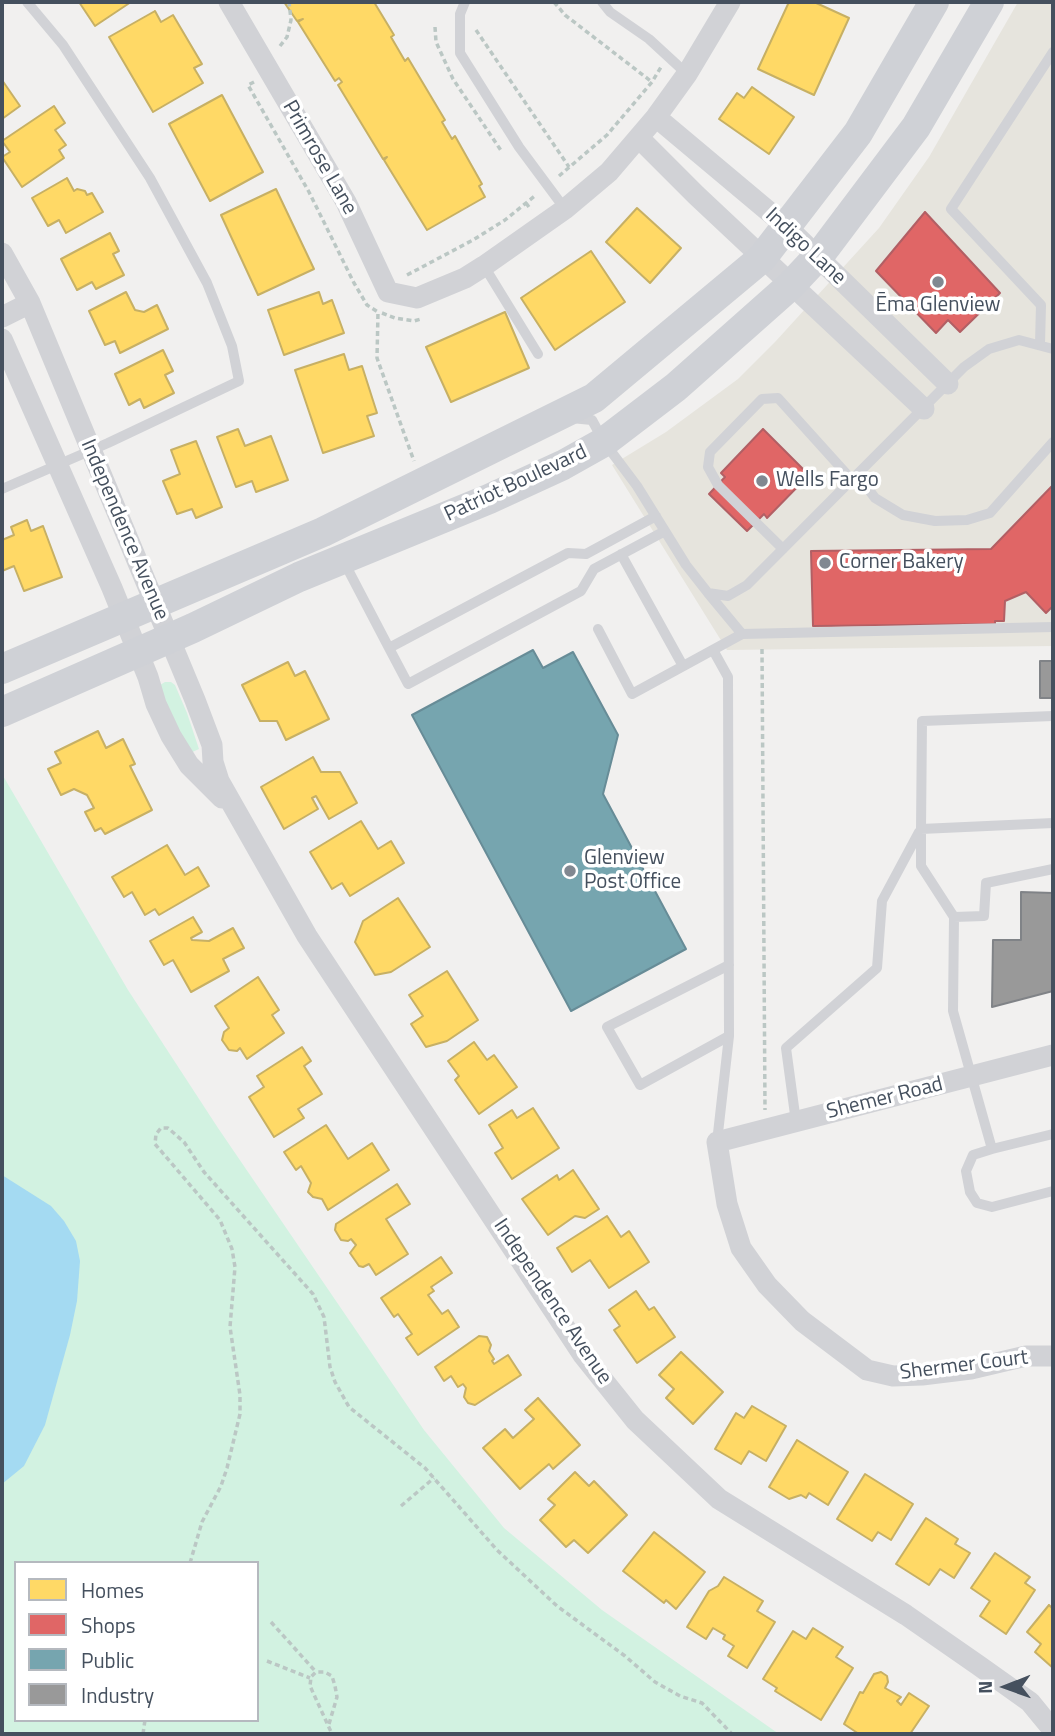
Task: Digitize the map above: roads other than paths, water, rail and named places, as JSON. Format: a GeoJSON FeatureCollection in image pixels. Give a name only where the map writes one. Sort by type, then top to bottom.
{"type":"FeatureCollection","features":[{"type":"Feature","properties":{"kind":"main road","name":"Patriot Boulevard"},"geometry":{"type":"LineString","coordinates":[[2,669],[323,533],[594,398],[762,258],[858,133],[934,2]]}},
{"type":"Feature","properties":{"kind":"main road","name":"Patriot Boulevard"},"geometry":{"type":"LineString","coordinates":[[2,712],[343,560],[489,499],[563,465],[604,442],[676,387],[791,285],[817,258],[916,127],[989,2]]}},
{"type":"Feature","properties":{"kind":"street","name":"Primrose Lane"},"geometry":{"type":"LineString","coordinates":[[229,2],[346,202],[388,292],[417,298],[465,278],[484,266]]}},
{"type":"Feature","properties":{"kind":"street"},"geometry":{"type":"LineString","coordinates":[[484,266],[565,209],[609,172],[656,117],[687,74],[730,2]]}},
{"type":"Feature","properties":{"kind":"street","name":"Indigo Lane"},"geometry":{"type":"LineString","coordinates":[[656,117],[786,226],[948,384]]}},
{"type":"Feature","properties":{"kind":"street","name":"Indigo Lane"},"geometry":{"type":"LineString","coordinates":[[639,138],[762,258],[924,409]]}},
{"type":"Feature","properties":{"kind":"street","name":"Independence Avenue"},"geometry":{"type":"LineString","coordinates":[[2,253],[30,303],[206,727],[219,781],[307,936],[583,1354],[635,1419],[719,1499],[906,1615],[978,1664],[1030,1702],[1053,1730]]}},
{"type":"Feature","properties":{"kind":"street"},"geometry":{"type":"LineString","coordinates":[[2,317],[30,303]]}},
{"type":"Feature","properties":{"kind":"street","name":"Independence Avenue"},"geometry":{"type":"LineString","coordinates":[[2,339],[124,617],[156,704],[180,752],[235,811]]}},
{"type":"Feature","properties":{"kind":"street","name":"Shemer Road"},"geometry":{"type":"LineString","coordinates":[[717,1142],[1053,1055]]}},
{"type":"Feature","properties":{"kind":"street","name":"Shermer Court"},"geometry":{"type":"LineString","coordinates":[[717,1142],[727,1204],[741,1248],[767,1285],[802,1321],[867,1370],[893,1376],[922,1375],[971,1369],[1026,1356],[1053,1356]]}},
{"type":"Feature","properties":{"kind":"lane"},"geometry":{"type":"LineString","coordinates":[[2,489],[91,451],[239,381],[232,346],[207,283],[150,178],[63,45],[27,2]]}},
{"type":"Feature","properties":{"kind":"lane"},"geometry":{"type":"LineString","coordinates":[[453,2],[460,15]]}},
{"type":"Feature","properties":{"kind":"lane"},"geometry":{"type":"LineString","coordinates":[[465,2],[460,15],[460,53],[519,148],[565,209]]}},
{"type":"Feature","properties":{"kind":"lane"},"geometry":{"type":"LineString","coordinates":[[602,2],[610,12],[649,39],[687,74]]}},
{"type":"Feature","properties":{"kind":"lane"},"geometry":{"type":"LineString","coordinates":[[1040,344],[1041,305],[951,209],[1053,52]]}},
{"type":"Feature","properties":{"kind":"lane"},"geometry":{"type":"LineString","coordinates":[[484,266],[538,354]]}},
{"type":"Feature","properties":{"kind":"lane"},"geometry":{"type":"LineString","coordinates":[[708,593],[728,596],[747,584],[964,367],[989,349],[1019,340],[1053,349]]}},
{"type":"Feature","properties":{"kind":"lane"},"geometry":{"type":"LineString","coordinates":[[783,549],[718,485],[708,467],[710,452],[762,399],[778,398],[875,498],[903,515],[935,521],[967,520],[990,513],[1053,442]]}},
{"type":"Feature","properties":{"kind":"lane"},"geometry":{"type":"LineString","coordinates":[[557,417],[592,420],[686,565],[742,634]]}},
{"type":"Feature","properties":{"kind":"lane"},"geometry":{"type":"LineString","coordinates":[[389,648],[568,554],[586,554],[656,516]]}},
{"type":"Feature","properties":{"kind":"lane"},"geometry":{"type":"LineString","coordinates":[[343,560],[408,684],[581,591],[594,569],[665,531]]}},
{"type":"Feature","properties":{"kind":"lane"},"geometry":{"type":"LineString","coordinates":[[586,554],[594,569]]}},
{"type":"Feature","properties":{"kind":"lane"},"geometry":{"type":"LineString","coordinates":[[621,554],[683,666]]}},
{"type":"Feature","properties":{"kind":"lane"},"geometry":{"type":"LineString","coordinates":[[598,629],[632,694],[742,634],[1053,627]]}},
{"type":"Feature","properties":{"kind":"lane"},"geometry":{"type":"LineString","coordinates":[[713,650],[728,677],[729,1036],[717,1142]]}},
{"type":"Feature","properties":{"kind":"lane"},"geometry":{"type":"LineString","coordinates":[[992,1149],[953,1011],[954,917],[921,866],[922,721],[1053,716]]}},
{"type":"Feature","properties":{"kind":"lane"},"geometry":{"type":"LineString","coordinates":[[921,829],[1053,822]]}},
{"type":"Feature","properties":{"kind":"lane"},"geometry":{"type":"LineString","coordinates":[[796,1122],[786,1048],[877,968],[883,901],[921,829]]}},
{"type":"Feature","properties":{"kind":"lane"},"geometry":{"type":"LineString","coordinates":[[954,917],[985,916],[986,883],[1053,869]]}},
{"type":"Feature","properties":{"kind":"lane"},"geometry":{"type":"LineString","coordinates":[[729,965],[607,1027],[640,1085],[729,1036]]}},
{"type":"Feature","properties":{"kind":"lane"},"geometry":{"type":"LineString","coordinates":[[1053,1134],[973,1155],[966,1171],[970,1192],[977,1203],[992,1207],[1053,1191]]}},
{"type":"Feature","properties":{"kind":"water"},"geometry":{"type":"Polygon","coordinates":[[[2,1175],[51,1206],[76,1241],[80,1261],[77,1301],[70,1335],[45,1425],[24,1466],[2,1484],[2,1175]]]}},
{"type":"Feature","properties":{"kind":"place","name":"Ēma Glenview"},"geometry":{"type":"Point","coordinates":[938,282]}},
{"type":"Feature","properties":{"kind":"place","name":"Wells Fargo"},"geometry":{"type":"Point","coordinates":[762,481]}},
{"type":"Feature","properties":{"kind":"place","name":"Corner Bakery"},"geometry":{"type":"Point","coordinates":[825,563]}},
{"type":"Feature","properties":{"kind":"place","name":"Glenview Post Office"},"geometry":{"type":"Point","coordinates":[570,871]}}]}
